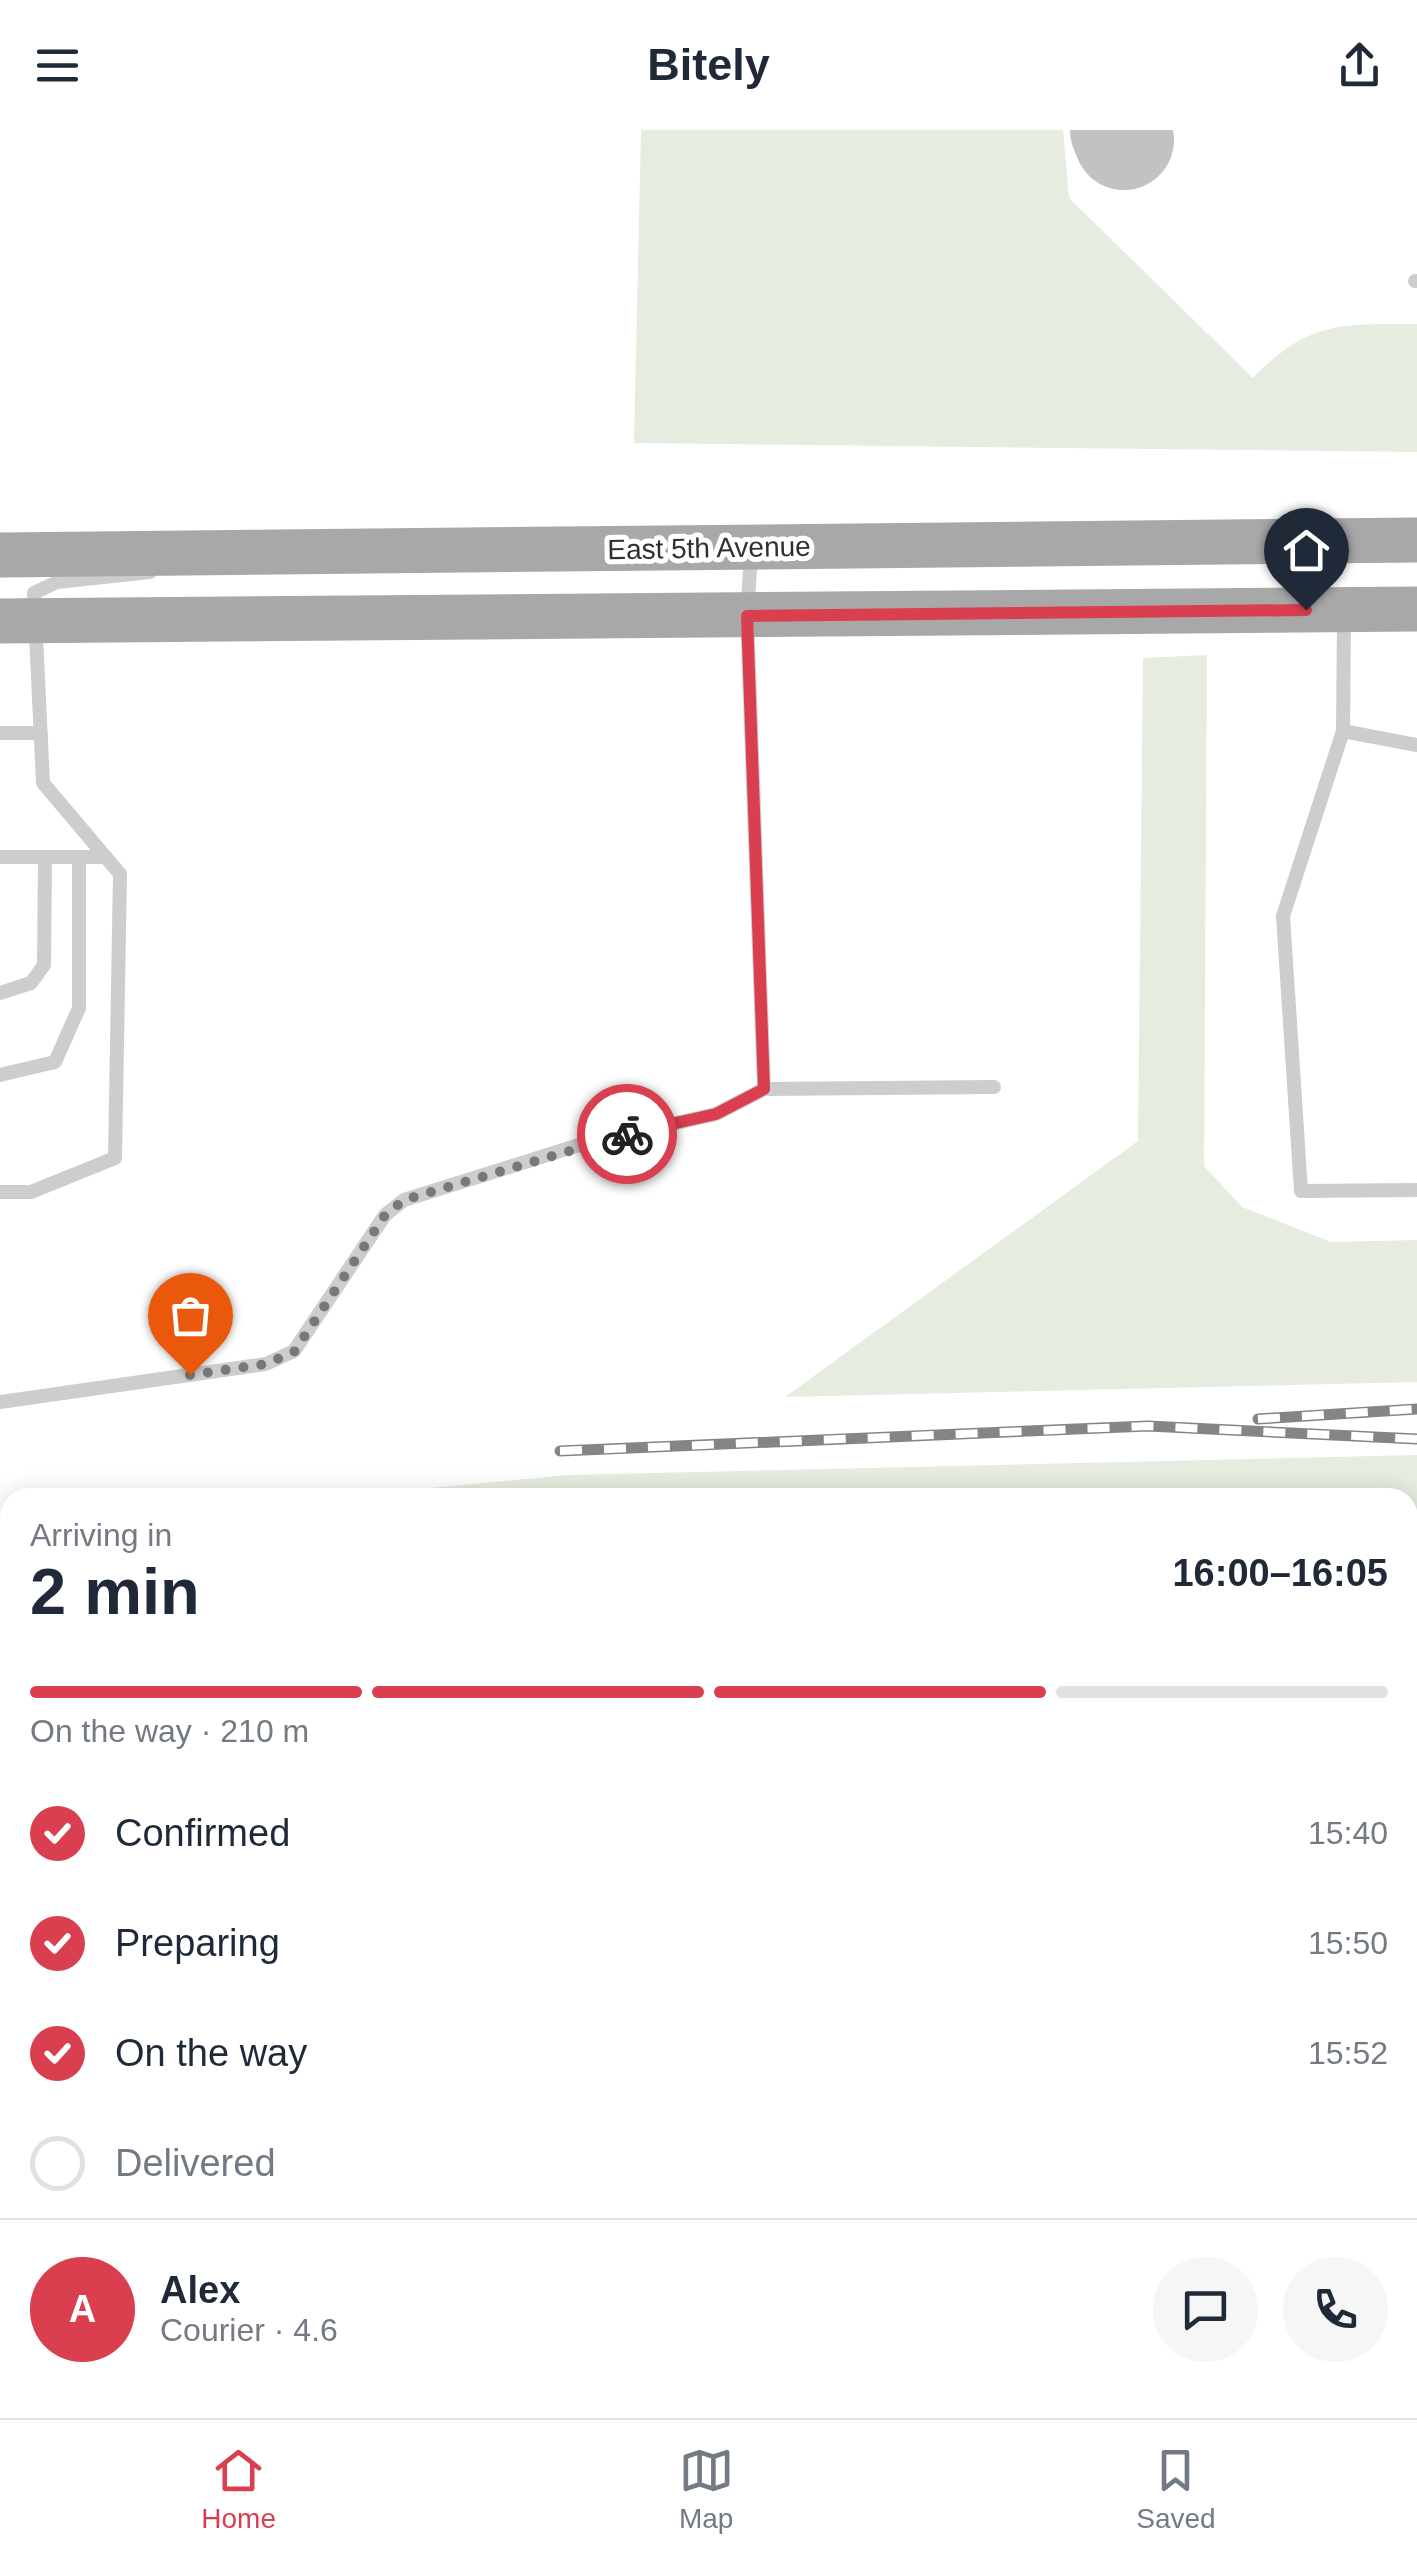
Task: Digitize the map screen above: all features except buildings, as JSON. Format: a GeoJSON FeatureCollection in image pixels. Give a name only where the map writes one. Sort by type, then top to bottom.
{"type":"FeatureCollection","features":[{"type":"Feature","properties":{"kind":"main road","name":"East 5th Avenue"},"geometry":{"type":"LineString","coordinates":[[0,554],[1417,540]]}},
{"type":"Feature","properties":{"kind":"main road"},"geometry":{"type":"LineString","coordinates":[[17,621],[1417,609]]}},
{"type":"Feature","properties":{"kind":"lane"},"geometry":{"type":"LineString","coordinates":[[752,548],[747,616],[764,1089]]}},
{"type":"Feature","properties":{"kind":"lane"},"geometry":{"type":"LineString","coordinates":[[0,1192],[32,1192],[115,1158],[120,874],[43,783],[41,733],[17,621],[34,592],[58,582],[124,578],[239,552]]}},
{"type":"Feature","properties":{"kind":"lane"},"geometry":{"type":"LineString","coordinates":[[1344,610],[1343,731],[1283,916],[1301,1191],[1417,1190]]}},
{"type":"Feature","properties":{"kind":"lane"},"geometry":{"type":"LineString","coordinates":[[1343,731],[1417,745]]}},
{"type":"Feature","properties":{"kind":"lane"},"geometry":{"type":"LineString","coordinates":[[0,733],[41,733]]}},
{"type":"Feature","properties":{"kind":"lane"},"geometry":{"type":"LineString","coordinates":[[0,993],[32,983],[44,965],[45,857]]}},
{"type":"Feature","properties":{"kind":"lane"},"geometry":{"type":"LineString","coordinates":[[0,1075],[55,1062],[79,1008],[79,857]]}},
{"type":"Feature","properties":{"kind":"lane"},"geometry":{"type":"LineString","coordinates":[[0,858],[106,857]]}},
{"type":"Feature","properties":{"kind":"lane"},"geometry":{"type":"LineString","coordinates":[[0,1402],[266,1364],[294,1352],[385,1215],[404,1200],[579,1145],[716,1114],[764,1089],[994,1087]]}},
{"type":"Feature","properties":{"kind":"shaded area"},"geometry":{"type":"Polygon","coordinates":[[[641,130],[1063,130],[1069,198],[1253,378],[1292,345],[1328,329],[1417,324],[1417,452],[634,443],[641,130]]]}},
{"type":"Feature","properties":{"kind":"shaded area"},"geometry":{"type":"Polygon","coordinates":[[[1207,655],[1204,1166],[1242,1207],[1331,1242],[1417,1240],[1417,1382],[785,1397],[1138,1141],[1143,658],[1207,655]]]}},
{"type":"Feature","properties":{"kind":"shaded area"},"geometry":{"type":"Polygon","coordinates":[[[1417,1455],[1417,1488],[431,1488],[568,1475],[1417,1455]]]}},
{"type":"Feature","properties":{"kind":"taxiway"},"geometry":{"type":"LineString","coordinates":[[1120,130],[1124,140]]}},
{"type":"Feature","properties":{"kind":"railway"},"geometry":{"type":"LineString","coordinates":[[1258,1419],[1417,1409]]}},
{"type":"Feature","properties":{"kind":"railway"},"geometry":{"type":"LineString","coordinates":[[560,1451],[1148,1426],[1417,1439]]}},
{"type":"Feature","properties":{"kind":"way so far"},"geometry":{"type":"LineString","coordinates":[[190,1375],[266,1364],[294,1352],[385,1215],[404,1200],[579,1145],[627,1134]]}},
{"type":"Feature","properties":{"kind":"route"},"geometry":{"type":"LineString","coordinates":[[627,1134],[716,1114],[764,1089],[747,616],[1306,610]]}}]}
